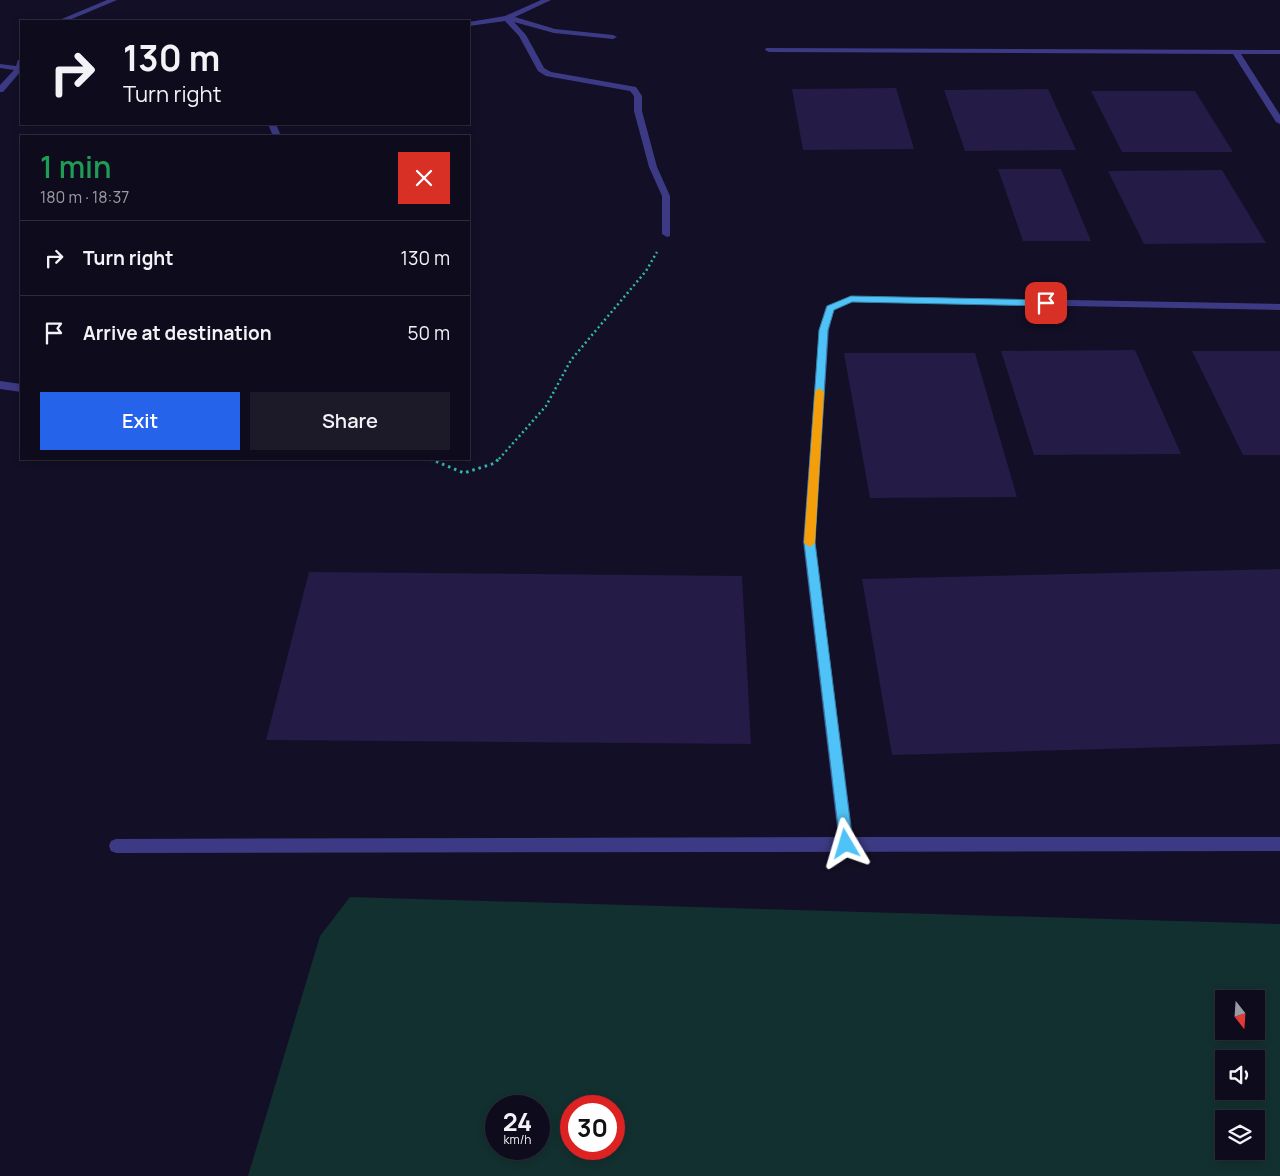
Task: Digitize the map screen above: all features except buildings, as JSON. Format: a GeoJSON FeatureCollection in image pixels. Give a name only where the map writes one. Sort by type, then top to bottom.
{"type":"FeatureCollection","features":[{"type":"Feature","properties":{"kind":"street"},"geometry":{"type":"LineString","coordinates":[[63,20],[113,0]]}},
{"type":"Feature","properties":{"kind":"street"},"geometry":{"type":"LineString","coordinates":[[470,24],[507,18],[546,0]]}},
{"type":"Feature","properties":{"kind":"street"},"geometry":{"type":"LineString","coordinates":[[507,18],[554,31],[613,38]]}},
{"type":"Feature","properties":{"kind":"street"},"geometry":{"type":"LineString","coordinates":[[507,18],[522,35],[541,69],[549,74],[633,89],[638,96],[638,111],[651,159],[666,196],[668,234]]}},
{"type":"Feature","properties":{"kind":"street"},"geometry":{"type":"LineString","coordinates":[[769,50],[1280,52]]}},
{"type":"Feature","properties":{"kind":"street"},"geometry":{"type":"LineString","coordinates":[[1235,51],[1280,122]]}},
{"type":"Feature","properties":{"kind":"street"},"geometry":{"type":"LineString","coordinates":[[0,66],[20,67]]}},
{"type":"Feature","properties":{"kind":"street"},"geometry":{"type":"LineString","coordinates":[[0,90],[20,67]]}},
{"type":"Feature","properties":{"kind":"street"},"geometry":{"type":"LineString","coordinates":[[846,844],[810,542],[824,330],[830,308],[851,299],[1280,307]]}},
{"type":"Feature","properties":{"kind":"street"},"geometry":{"type":"LineString","coordinates":[[0,385],[20,388]]}},
{"type":"Feature","properties":{"kind":"street"},"geometry":{"type":"LineString","coordinates":[[116,846],[1280,844]]}},
{"type":"Feature","properties":{"kind":"path"},"geometry":{"type":"LineString","coordinates":[[432,460],[464,473],[495,463],[546,406],[571,360],[646,270],[668,234]]}},
{"type":"Feature","properties":{"kind":"green space"},"geometry":{"type":"Polygon","coordinates":[[[350,897],[1280,924],[1280,1176],[248,1176],[320,936],[350,897]]]}},
{"type":"Feature","properties":{"kind":"slow traffic"},"geometry":{"type":"LineString","coordinates":[[810,543],[819,392]]}},
{"type":"Feature","properties":{"kind":"route"},"geometry":{"type":"LineString","coordinates":[[846,844],[810,542],[824,330],[830,308],[851,299],[1046,303]]}}]}
